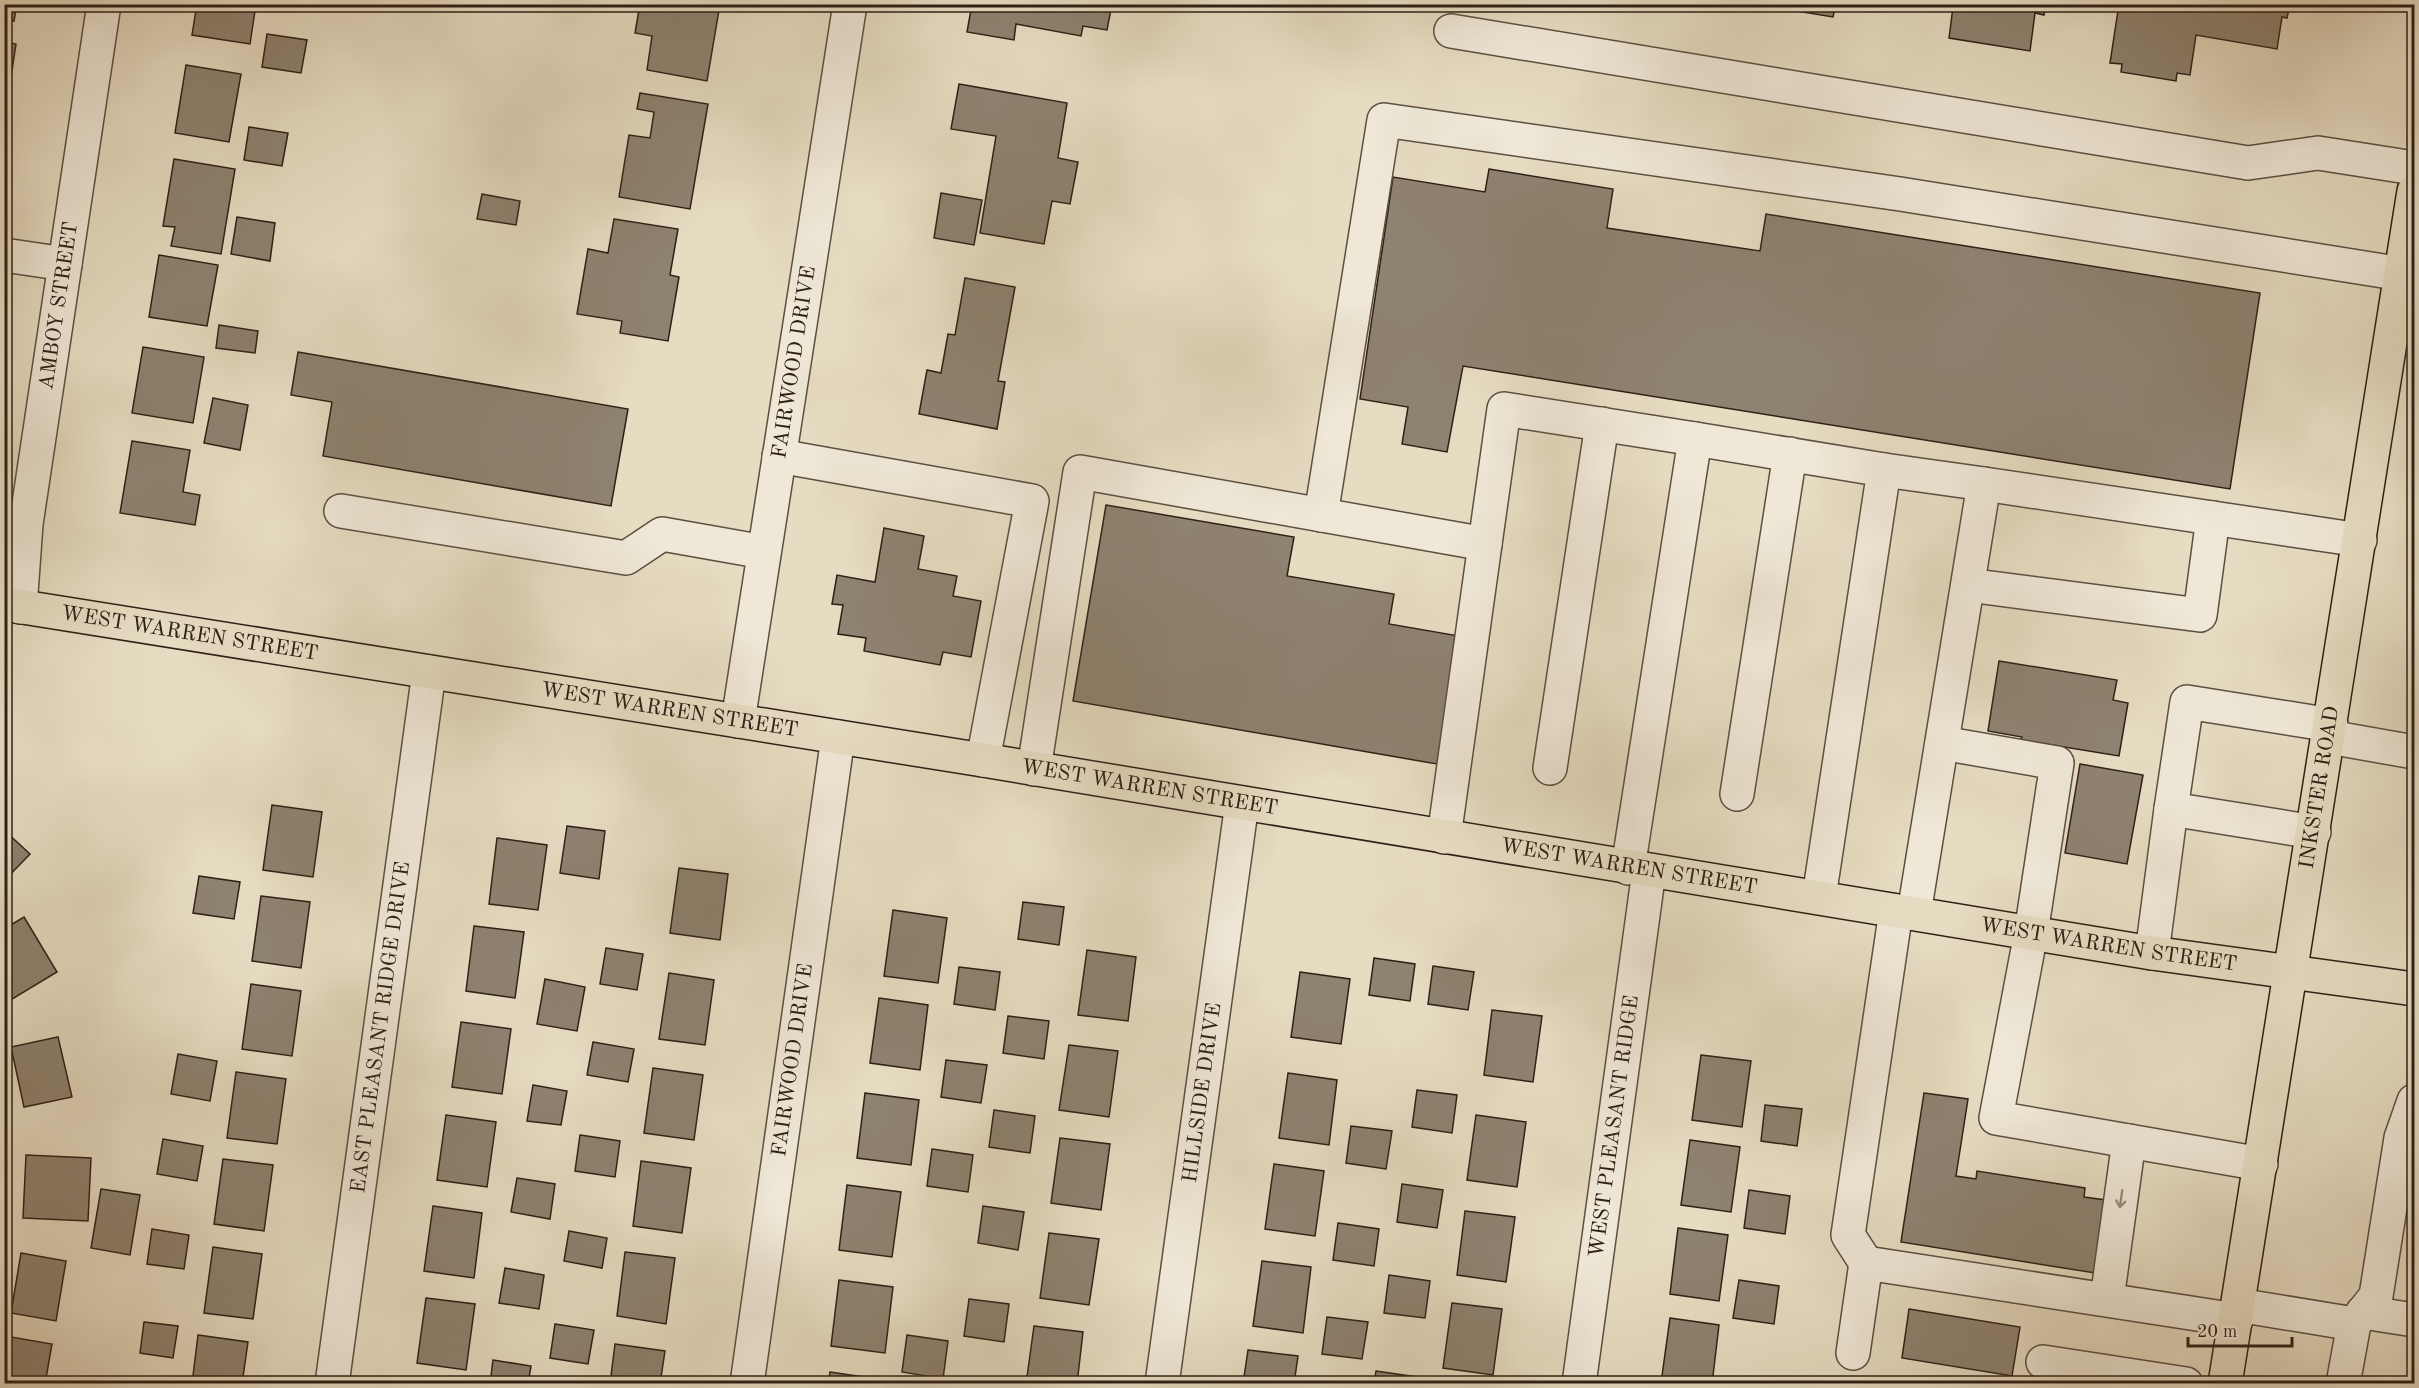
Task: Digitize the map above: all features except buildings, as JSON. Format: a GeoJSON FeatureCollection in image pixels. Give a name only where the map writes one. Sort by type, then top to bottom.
{"type":"FeatureCollection","features":[{"type":"Feature","properties":{"kind":"main road","name":"INKSTER ROAD"},"geometry":{"type":"LineString","coordinates":[[2225,1383],[2415,191]]}},
{"type":"Feature","properties":{"kind":"main road","name":"WEST WARREN STREET"},"geometry":{"type":"LineString","coordinates":[[12,606],[983,760],[1639,870],[1819,897],[2251,969],[2292,972],[2415,989]]}},
{"type":"Feature","properties":{"kind":"street","name":"AMBOY STREET"},"geometry":{"type":"LineString","coordinates":[[12,606],[104,4]]}},
{"type":"Feature","properties":{"kind":"street","name":"FAIRWOOD DRIVE"},"geometry":{"type":"LineString","coordinates":[[738,721],[850,4]]}},
{"type":"Feature","properties":{"kind":"street"},"geometry":{"type":"LineString","coordinates":[[1451,31],[2248,163],[2318,153],[2415,168]]}},
{"type":"Feature","properties":{"kind":"street"},"geometry":{"type":"LineString","coordinates":[[1321,515],[1384,120],[1888,192],[2402,274]]}},
{"type":"Feature","properties":{"kind":"street"},"geometry":{"type":"LineString","coordinates":[[4,255],[65,264]]}},
{"type":"Feature","properties":{"kind":"street"},"geometry":{"type":"LineString","coordinates":[[1444,837],[1504,409],[1884,470],[2360,540]]}},
{"type":"Feature","properties":{"kind":"street"},"geometry":{"type":"LineString","coordinates":[[1550,768],[1602,424]]}},
{"type":"Feature","properties":{"kind":"street","name":"WEST PLEASANT RIDGE"},"geometry":{"type":"LineString","coordinates":[[1579,1383],[1639,870],[1695,440]]}},
{"type":"Feature","properties":{"kind":"street"},"geometry":{"type":"LineString","coordinates":[[1737,794],[1790,454]]}},
{"type":"Feature","properties":{"kind":"street"},"geometry":{"type":"LineString","coordinates":[[779,456],[1032,501],[983,760]]}},
{"type":"Feature","properties":{"kind":"street"},"geometry":{"type":"LineString","coordinates":[[1819,897],[1884,470]]}},
{"type":"Feature","properties":{"kind":"street"},"geometry":{"type":"LineString","coordinates":[[1035,769],[1080,472],[1485,544]]}},
{"type":"Feature","properties":{"kind":"street"},"geometry":{"type":"LineString","coordinates":[[1853,1353],[1866,1263],[1848,1235],[1905,912],[1942,743],[1984,484]]}},
{"type":"Feature","properties":{"kind":"street"},"geometry":{"type":"LineString","coordinates":[[341,511],[626,558],[662,534],[764,552]]}},
{"type":"Feature","properties":{"kind":"street"},"geometry":{"type":"LineString","coordinates":[[1968,585],[2200,615],[2213,518]]}},
{"type":"Feature","properties":{"kind":"street","name":"EAST PLEASANT RIDGE DRIVE"},"geometry":{"type":"LineString","coordinates":[[332,1383],[429,672]]}},
{"type":"Feature","properties":{"kind":"street"},"geometry":{"type":"LineString","coordinates":[[2151,953],[2187,702],[2330,731],[2415,752]]}},
{"type":"Feature","properties":{"kind":"street","name":"FAIRWOOD DRIVE"},"geometry":{"type":"LineString","coordinates":[[747,1383],[838,737]]}},
{"type":"Feature","properties":{"kind":"street"},"geometry":{"type":"LineString","coordinates":[[1942,743],[2057,763],[2031,933],[1996,1118],[2261,1164]]}},
{"type":"Feature","properties":{"kind":"street","name":"HILLSIDE DRIVE"},"geometry":{"type":"LineString","coordinates":[[1162,1383],[1242,803]]}},
{"type":"Feature","properties":{"kind":"street"},"geometry":{"type":"LineString","coordinates":[[2171,809],[2314,832]]}},
{"type":"Feature","properties":{"kind":"street"},"geometry":{"type":"LineString","coordinates":[[2343,1383],[2358,1318],[2376,1296],[2401,1138],[2415,1101]]}},
{"type":"Feature","properties":{"kind":"street"},"geometry":{"type":"LineString","coordinates":[[2107,1299],[2129,1141]]}},
{"type":"Feature","properties":{"kind":"street"},"geometry":{"type":"LineString","coordinates":[[1866,1263],[2107,1299],[2237,1313],[2415,1320]]}},
{"type":"Feature","properties":{"kind":"street"},"geometry":{"type":"LineString","coordinates":[[2043,1362],[2186,1383]]}}]}
